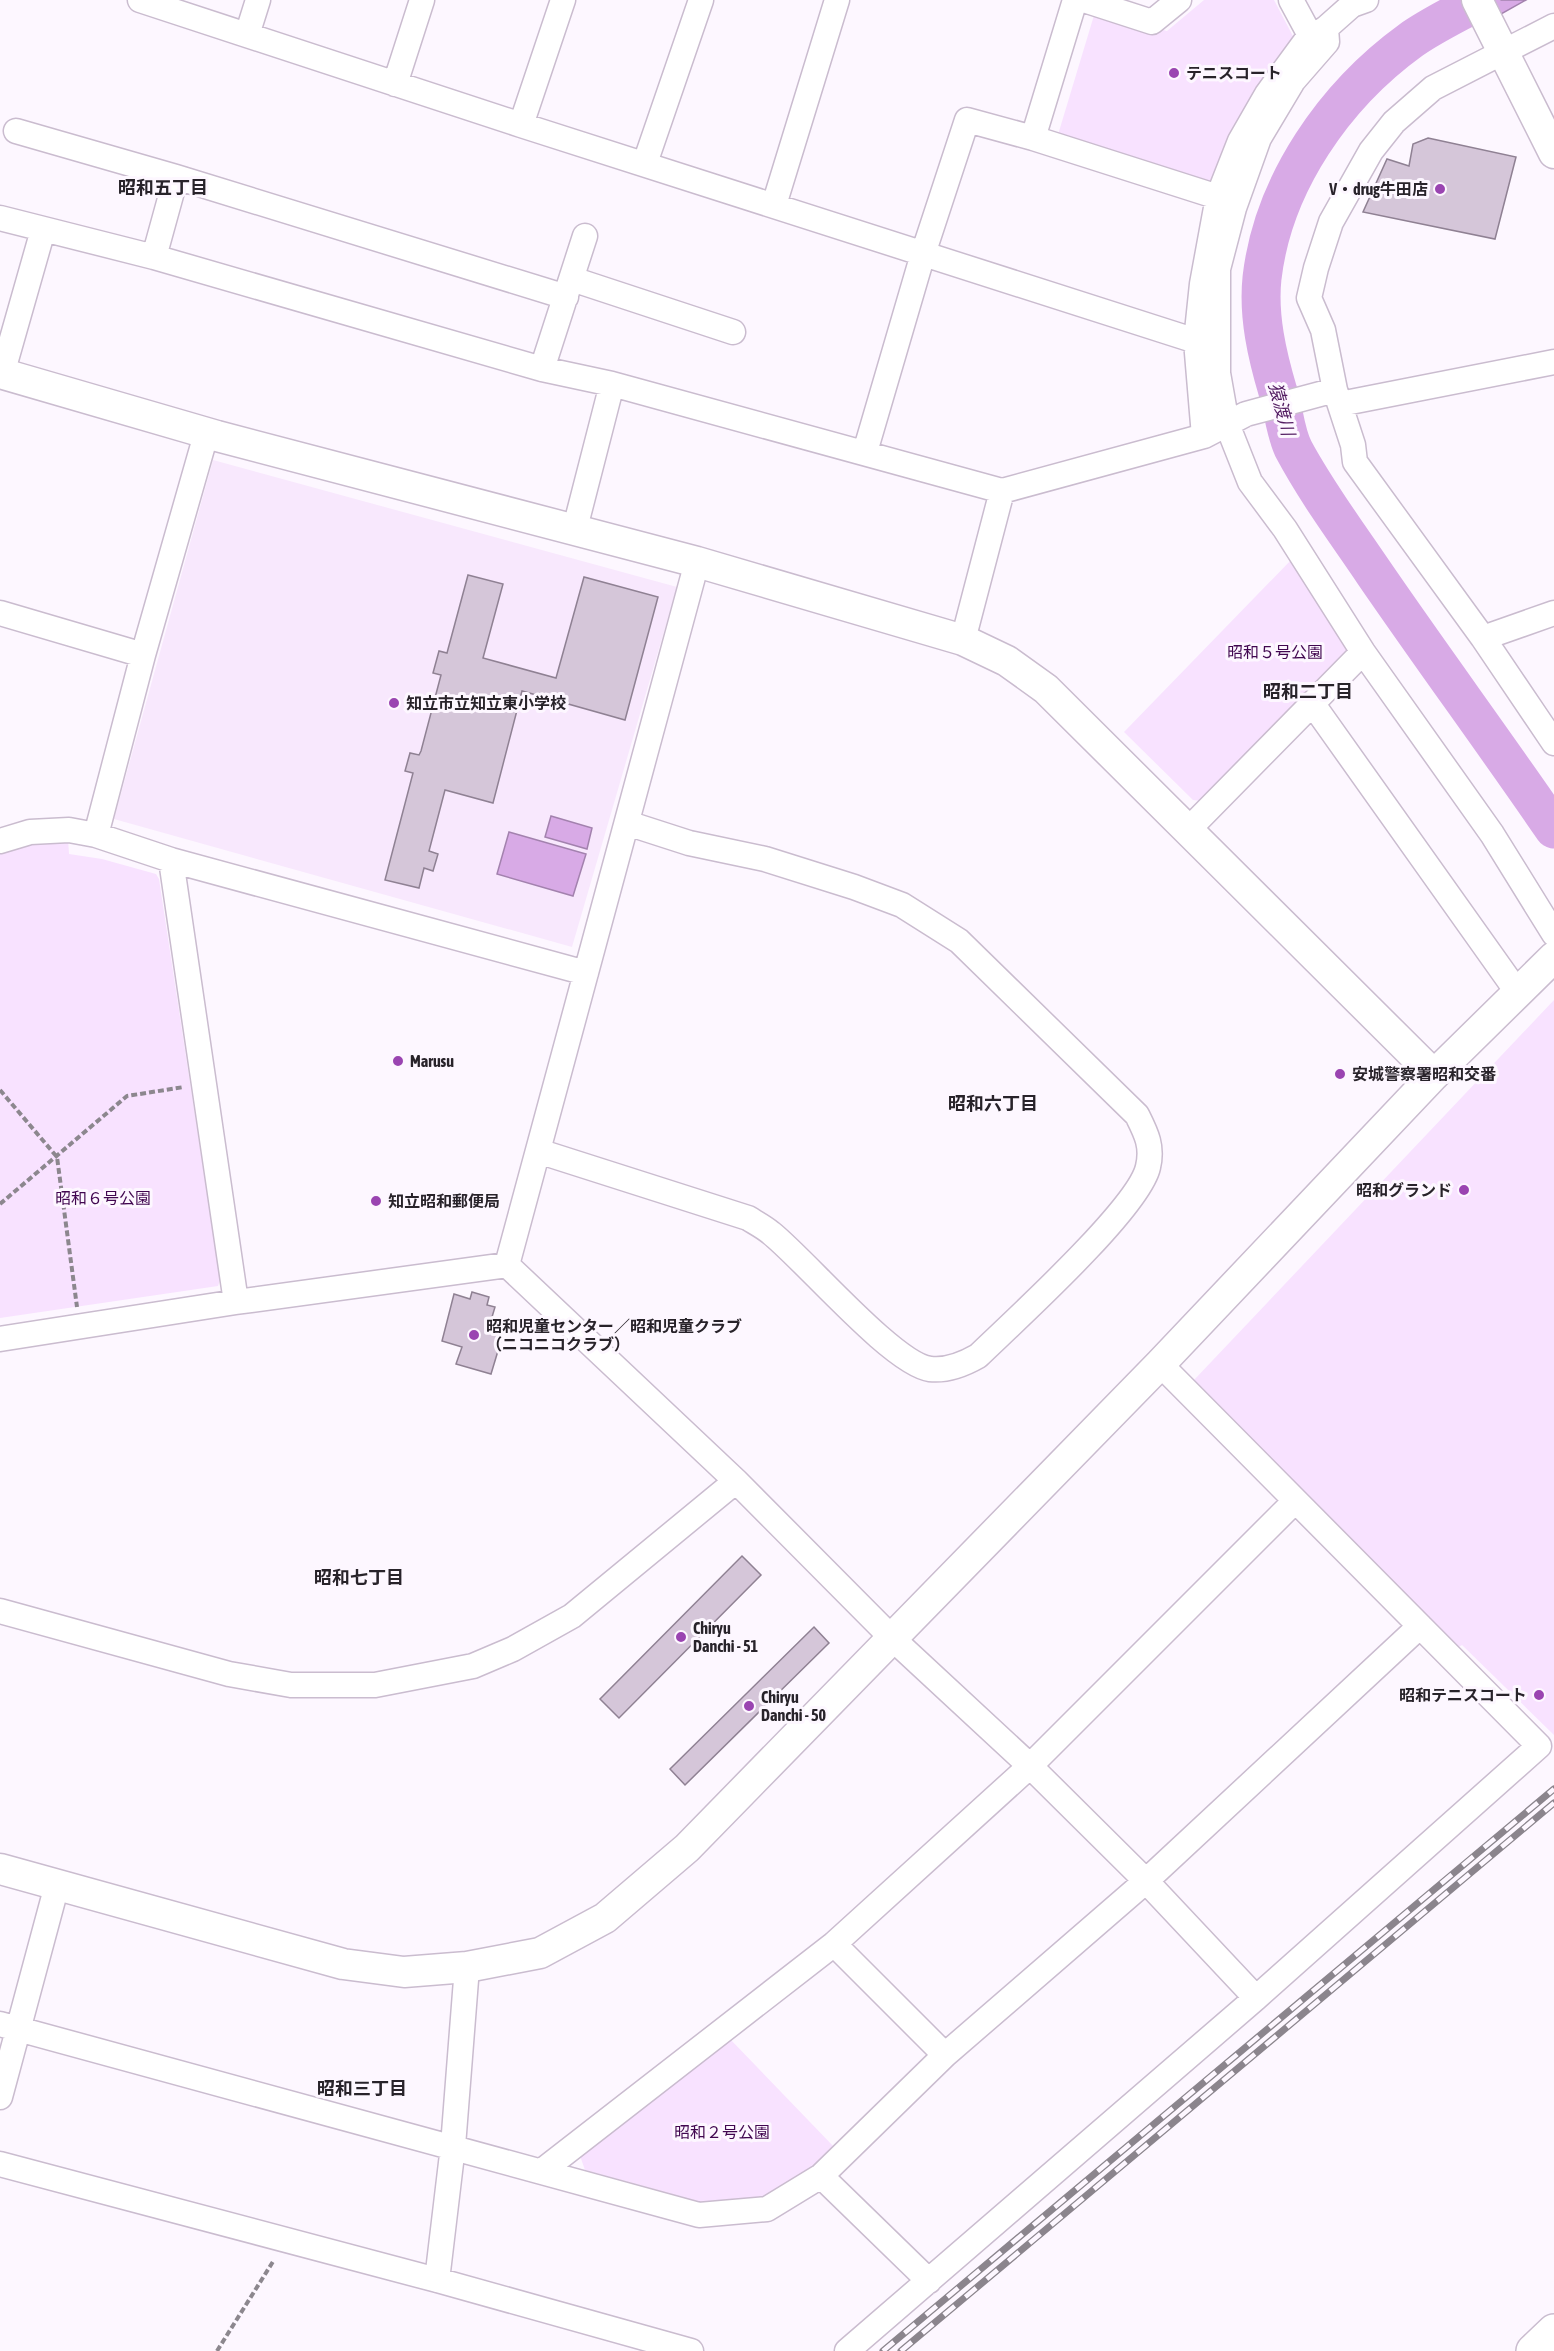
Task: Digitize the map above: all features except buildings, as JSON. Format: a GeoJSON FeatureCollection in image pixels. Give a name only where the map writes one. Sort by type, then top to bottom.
{"type":"FeatureCollection","features":[{"type":"Feature","properties":{"kind":"highway"},"geometry":{"type":"LineString","coordinates":[[1533,2351],[1554,2331]]}},
{"type":"Feature","properties":{"kind":"street"},"geometry":{"type":"LineString","coordinates":[[140,0],[521,125],[1196,341]]}},
{"type":"Feature","properties":{"kind":"street"},"geometry":{"type":"LineString","coordinates":[[247,35],[258,0]]}},
{"type":"Feature","properties":{"kind":"street"},"geometry":{"type":"LineString","coordinates":[[395,84],[422,0]]}},
{"type":"Feature","properties":{"kind":"street"},"geometry":{"type":"LineString","coordinates":[[521,125],[563,0]]}},
{"type":"Feature","properties":{"kind":"street"},"geometry":{"type":"LineString","coordinates":[[645,163],[701,0]]}},
{"type":"Feature","properties":{"kind":"street"},"geometry":{"type":"LineString","coordinates":[[774,205],[837,0]]}},
{"type":"Feature","properties":{"kind":"street"},"geometry":{"type":"LineString","coordinates":[[1033,138],[1076,0]]}},
{"type":"Feature","properties":{"kind":"street"},"geometry":{"type":"LineString","coordinates":[[1084,0],[1152,22],[1179,0]]}},
{"type":"Feature","properties":{"kind":"street"},"geometry":{"type":"LineString","coordinates":[[1291,0],[1327,42],[1293,81],[1259,138],[1234,208],[1218,269],[1218,373],[1237,419],[1250,482],[1285,529],[1363,652],[1492,834],[1554,934]]}},
{"type":"Feature","properties":{"kind":"street"},"geometry":{"type":"LineString","coordinates":[[1204,436],[1196,341],[1202,284],[1218,197],[1240,141],[1267,94],[1305,42],[1352,5],[1365,0]]}},
{"type":"Feature","properties":{"kind":"street"},"geometry":{"type":"LineString","coordinates":[[1477,0],[1554,153]]}},
{"type":"Feature","properties":{"kind":"street"},"geometry":{"type":"LineString","coordinates":[[1554,26],[1501,46],[1433,88],[1394,122],[1371,151],[1331,222],[1316,268],[1310,298],[1323,330],[1337,397],[1353,445],[1355,462],[1483,638],[1554,743]]}},
{"type":"Feature","properties":{"kind":"street"},"geometry":{"type":"LineString","coordinates":[[865,452],[923,254],[967,120],[1033,138],[1218,197]]}},
{"type":"Feature","properties":{"kind":"street"},"geometry":{"type":"LineString","coordinates":[[16,131],[569,288],[733,332]]}},
{"type":"Feature","properties":{"kind":"street"},"geometry":{"type":"LineString","coordinates":[[154,257],[176,177]]}},
{"type":"Feature","properties":{"kind":"street"},"geometry":{"type":"LineString","coordinates":[[0,218],[154,257],[543,369],[612,384],[1002,491],[1204,436],[1237,419],[1337,397],[1554,362]]}},
{"type":"Feature","properties":{"kind":"street"},"geometry":{"type":"LineString","coordinates":[[43,230],[1,373],[207,431],[217,436],[697,562],[963,640],[1007,661],[1046,689],[1434,1075]]}},
{"type":"Feature","properties":{"kind":"street"},"geometry":{"type":"LineString","coordinates":[[543,369],[585,236]]}},
{"type":"Feature","properties":{"kind":"street"},"geometry":{"type":"LineString","coordinates":[[574,528],[612,384]]}},
{"type":"Feature","properties":{"kind":"street"},"geometry":{"type":"LineString","coordinates":[[96,835],[143,655],[207,431]]}},
{"type":"Feature","properties":{"kind":"street"},"geometry":{"type":"LineString","coordinates":[[963,640],[1002,491]]}},
{"type":"Feature","properties":{"kind":"street"},"geometry":{"type":"LineString","coordinates":[[507,1265],[697,562]]}},
{"type":"Feature","properties":{"kind":"street"},"geometry":{"type":"LineString","coordinates":[[0,613],[143,655]]}},
{"type":"Feature","properties":{"kind":"street"},"geometry":{"type":"LineString","coordinates":[[1483,638],[1554,613]]}},
{"type":"Feature","properties":{"kind":"street"},"geometry":{"type":"LineString","coordinates":[[1187,831],[1363,652]]}},
{"type":"Feature","properties":{"kind":"street"},"geometry":{"type":"LineString","coordinates":[[1312,703],[1518,993]]}},
{"type":"Feature","properties":{"kind":"street"},"geometry":{"type":"LineString","coordinates":[[538,1151],[748,1218],[772,1233],[874,1331],[909,1361],[930,1369],[961,1366],[978,1356],[1078,1257],[1135,1195],[1148,1168],[1150,1143],[1137,1115],[958,941],[902,905],[854,887],[765,859],[689,843],[627,824]]}},
{"type":"Feature","properties":{"kind":"street"},"geometry":{"type":"LineString","coordinates":[[0,841],[30,832],[69,830],[96,835],[171,860],[586,973]]}},
{"type":"Feature","properties":{"kind":"street"},"geometry":{"type":"LineString","coordinates":[[171,860],[236,1302]]}},
{"type":"Feature","properties":{"kind":"street"},"geometry":{"type":"LineString","coordinates":[[0,1869],[343,1964],[404,1972],[466,1967],[540,1953],[605,1918],[687,1848],[1160,1364],[1434,1075],[1554,957]]}},
{"type":"Feature","properties":{"kind":"street"},"geometry":{"type":"LineString","coordinates":[[0,1339],[236,1302],[507,1265]]}},
{"type":"Feature","properties":{"kind":"street"},"geometry":{"type":"LineString","coordinates":[[507,1265],[736,1481],[893,1639],[1030,1766],[1146,1881],[1256,1998]]}},
{"type":"Feature","properties":{"kind":"street"},"geometry":{"type":"LineString","coordinates":[[847,2351],[1256,1998],[1539,1746],[1160,1364]]}},
{"type":"Feature","properties":{"kind":"street"},"geometry":{"type":"LineString","coordinates":[[0,1611],[229,1674],[291,1685],[375,1684],[397,1681],[473,1666],[513,1649],[572,1616],[736,1481]]}},
{"type":"Feature","properties":{"kind":"street"},"geometry":{"type":"LineString","coordinates":[[542,2171],[834,1944],[1030,1766],[1295,1501]]}},
{"type":"Feature","properties":{"kind":"street"},"geometry":{"type":"LineString","coordinates":[[9,2027],[453,2146],[699,2215],[767,2209],[821,2176],[945,2055],[1146,1881],[1419,1626]]}},
{"type":"Feature","properties":{"kind":"street"},"geometry":{"type":"LineString","coordinates":[[0,2097],[9,2027],[57,1886]]}},
{"type":"Feature","properties":{"kind":"street"},"geometry":{"type":"LineString","coordinates":[[834,1944],[945,2055]]}},
{"type":"Feature","properties":{"kind":"street"},"geometry":{"type":"LineString","coordinates":[[437,2280],[453,2146],[466,1967]]}},
{"type":"Feature","properties":{"kind":"street"},"geometry":{"type":"LineString","coordinates":[[0,2164],[286,2239],[691,2351]]}},
{"type":"Feature","properties":{"kind":"street"},"geometry":{"type":"LineString","coordinates":[[821,2176],[928,2281]]}},
{"type":"Feature","properties":{"kind":"path"},"geometry":{"type":"LineString","coordinates":[[0,1204],[127,1096],[204,1084]]}},
{"type":"Feature","properties":{"kind":"path"},"geometry":{"type":"LineString","coordinates":[[0,1090],[57,1157],[80,1327]]}},
{"type":"Feature","properties":{"kind":"path"},"geometry":{"type":"LineString","coordinates":[[217,2351],[286,2239]]}},
{"type":"Feature","properties":{"kind":"shaded area"},"geometry":{"type":"Polygon","coordinates":[[[1485,0],[1526,0],[1494,18],[1485,0]]]}},
{"type":"Feature","properties":{"kind":"shaded area","name":"知立市立知立東小学校"},"geometry":{"type":"Polygon","coordinates":[[[213,460],[677,587],[572,947],[114,819],[213,460]]]}},
{"type":"Feature","properties":{"kind":"shaded area"},"geometry":{"type":"Polygon","coordinates":[[[551,816],[592,828],[587,849],[545,837],[551,816]]]}},
{"type":"Feature","properties":{"kind":"shaded area"},"geometry":{"type":"Polygon","coordinates":[[[509,832],[586,854],[573,896],[497,874],[509,832]]]}},
{"type":"Feature","properties":{"kind":"green space","name":"テニスコート"},"geometry":{"type":"Polygon","coordinates":[[[1204,0],[1274,0],[1295,40],[1220,176],[1209,185],[1057,138],[1095,12],[1167,31],[1204,0]]]}},
{"type":"Feature","properties":{"kind":"green space","name":"昭和５号公園"},"geometry":{"type":"Polygon","coordinates":[[[1293,558],[1348,644],[1347,654],[1201,801],[1193,800],[1124,732],[1293,558]]]}},
{"type":"Feature","properties":{"kind":"green space","name":"昭和６号公園"},"geometry":{"type":"Polygon","coordinates":[[[68,839],[69,854],[102,859],[156,874],[159,879],[220,1280],[218,1286],[0,1318],[0,849],[28,842],[68,839]]]}},
{"type":"Feature","properties":{"kind":"green space","name":"昭和グランド"},"geometry":{"type":"Polygon","coordinates":[[[1554,1000],[1554,1735],[1462,1645],[1447,1654],[1194,1380],[1554,1000]]]}},
{"type":"Feature","properties":{"kind":"green space","name":"昭和２号公園"},"geometry":{"type":"Polygon","coordinates":[[[730,2039],[835,2148],[791,2185],[767,2198],[708,2204],[585,2170],[579,2153],[730,2039]]]}},
{"type":"Feature","properties":{"kind":"waterway","name":"猿渡川"},"geometry":{"type":"LineString","coordinates":[[1481,0],[1436,24],[1383,62],[1333,114],[1312,144],[1279,208],[1268,243],[1262,278],[1262,321],[1289,436],[1303,466],[1374,573],[1554,829]]}},
{"type":"Feature","properties":{"kind":"railway"},"geometry":{"type":"LineString","coordinates":[[883,2351],[1554,1789]]}},
{"type":"Feature","properties":{"kind":"railway"},"geometry":{"type":"LineString","coordinates":[[901,2351],[1554,1803]]}},
{"type":"Feature","properties":{"kind":"place","name":"テニスコート"},"geometry":{"type":"Point","coordinates":[1174,73]}},
{"type":"Feature","properties":{"kind":"place","name":"V・drug牛田店"},"geometry":{"type":"Point","coordinates":[1440,189]}},
{"type":"Feature","properties":{"kind":"place","name":"知立市立知立東小学校"},"geometry":{"type":"Point","coordinates":[394,703]}},
{"type":"Feature","properties":{"kind":"place","name":"Marusu"},"geometry":{"type":"Point","coordinates":[398,1061]}},
{"type":"Feature","properties":{"kind":"place","name":"安城警察署昭和交番"},"geometry":{"type":"Point","coordinates":[1340,1074]}},
{"type":"Feature","properties":{"kind":"place","name":"昭和グランド"},"geometry":{"type":"Point","coordinates":[1464,1190]}},
{"type":"Feature","properties":{"kind":"place","name":"知立昭和郵便局"},"geometry":{"type":"Point","coordinates":[376,1201]}},
{"type":"Feature","properties":{"kind":"place","name":"昭和児童センター／昭和児童クラブ （ニコニコクラブ）"},"geometry":{"type":"Point","coordinates":[474,1335]}},
{"type":"Feature","properties":{"kind":"place","name":"Chiryu Danchi - 51"},"geometry":{"type":"Point","coordinates":[681,1637]}},
{"type":"Feature","properties":{"kind":"place","name":"昭和テニスコート"},"geometry":{"type":"Point","coordinates":[1539,1695]}},
{"type":"Feature","properties":{"kind":"place","name":"Chiryu Danchi - 50"},"geometry":{"type":"Point","coordinates":[749,1706]}},
{"type":"Feature","properties":{"kind":"district","name":"昭和五丁目"},"geometry":{"type":"Point","coordinates":[163,187]}},
{"type":"Feature","properties":{"kind":"district","name":"昭和二丁目"},"geometry":{"type":"Point","coordinates":[1308,691]}},
{"type":"Feature","properties":{"kind":"district","name":"昭和六丁目"},"geometry":{"type":"Point","coordinates":[993,1103]}},
{"type":"Feature","properties":{"kind":"district","name":"昭和七丁目"},"geometry":{"type":"Point","coordinates":[359,1577]}},
{"type":"Feature","properties":{"kind":"district","name":"昭和三丁目"},"geometry":{"type":"Point","coordinates":[362,2088]}}]}
